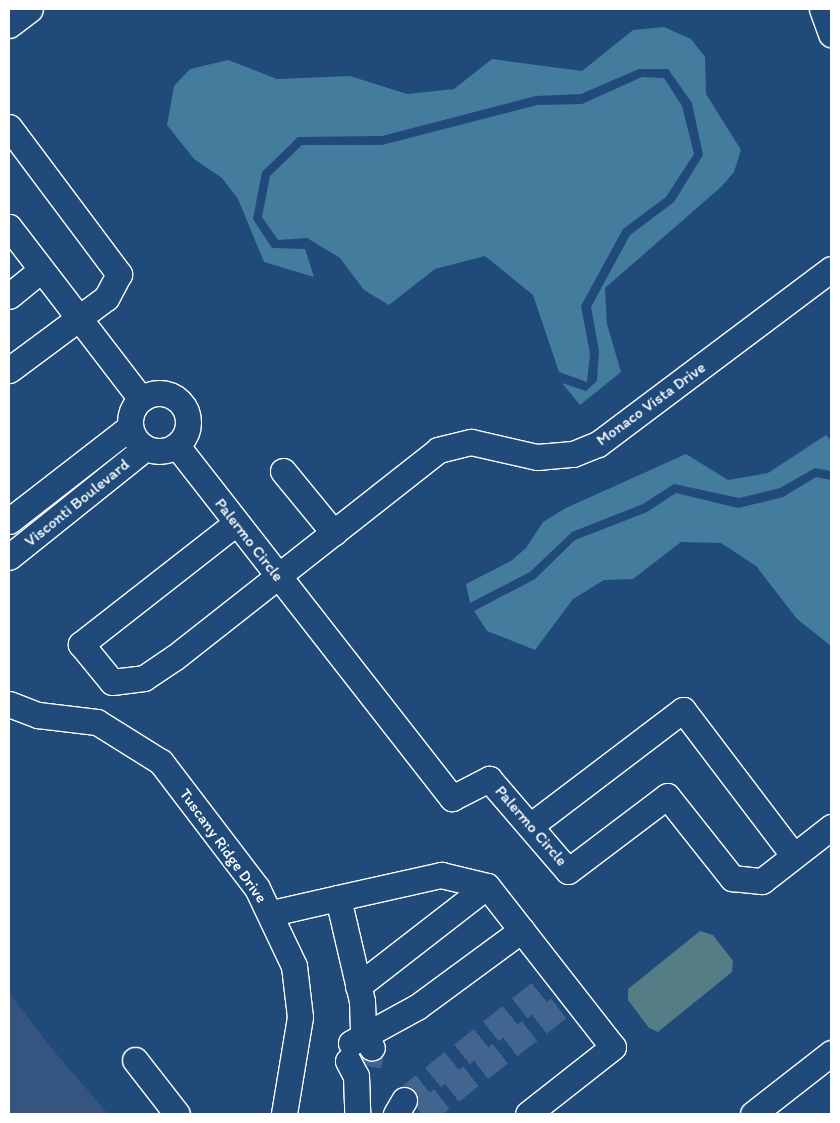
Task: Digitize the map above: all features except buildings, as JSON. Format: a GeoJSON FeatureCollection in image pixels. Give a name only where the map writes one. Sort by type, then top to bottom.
{"type":"FeatureCollection","features":[{"type":"Feature","properties":{"kind":"street"},"geometry":{"type":"LineString","coordinates":[[9,25],[30,9]]}},
{"type":"Feature","properties":{"kind":"street"},"geometry":{"type":"LineString","coordinates":[[822,9],[831,34]]}},
{"type":"Feature","properties":{"kind":"street"},"geometry":{"type":"LineString","coordinates":[[9,127],[119,274],[106,298],[77,316],[9,370]]}},
{"type":"Feature","properties":{"kind":"street"},"geometry":{"type":"LineString","coordinates":[[9,227],[141,399]]}},
{"type":"Feature","properties":{"kind":"street","name":"Monaco Vista Drive"},"geometry":{"type":"LineString","coordinates":[[236,522],[81,644],[112,682],[144,678],[278,578],[438,450],[471,442],[537,457],[574,454],[598,444],[831,269]]}},
{"type":"Feature","properties":{"kind":"street"},"geometry":{"type":"LineString","coordinates":[[9,296],[42,270]]}},
{"type":"Feature","properties":{"kind":"street"},"geometry":{"type":"LineString","coordinates":[[162,393],[180,402],[188,424],[177,446],[165,451],[146,448],[130,427],[141,399],[162,393]]}},
{"type":"Feature","properties":{"kind":"street","name":"Visconti Boulevard"},"geometry":{"type":"LineString","coordinates":[[9,522],[130,427]]}},
{"type":"Feature","properties":{"kind":"street","name":"Palermo Circle"},"geometry":{"type":"LineString","coordinates":[[177,446],[278,578],[452,798],[490,778],[568,871],[667,796],[732,878],[762,881],[831,827]]}},
{"type":"Feature","properties":{"kind":"street","name":"Visconti Boulevard"},"geometry":{"type":"LineString","coordinates":[[9,557],[146,448]]}},
{"type":"Feature","properties":{"kind":"street"},"geometry":{"type":"LineString","coordinates":[[283,471],[334,533]]}},
{"type":"Feature","properties":{"kind":"street","name":"Tuscany Ridge Drive"},"geometry":{"type":"LineString","coordinates":[[9,704],[38,715],[97,722],[160,762],[257,888],[272,913],[294,966],[300,1017],[288,1108]]}},
{"type":"Feature","properties":{"kind":"street"},"geometry":{"type":"LineString","coordinates":[[530,826],[683,710],[794,856]]}},
{"type":"Feature","properties":{"kind":"street"},"geometry":{"type":"LineString","coordinates":[[272,913],[441,875],[487,886],[522,930],[557,993],[614,1047],[528,1114]]}},
{"type":"Feature","properties":{"kind":"street"},"geometry":{"type":"LineString","coordinates":[[358,986],[487,886]]}},
{"type":"Feature","properties":{"kind":"street"},"geometry":{"type":"LineString","coordinates":[[338,898],[358,986],[361,1111]]}},
{"type":"Feature","properties":{"kind":"street"},"geometry":{"type":"LineString","coordinates":[[360,1054],[416,1007],[522,930]]}},
{"type":"Feature","properties":{"kind":"street"},"geometry":{"type":"LineString","coordinates":[[753,1114],[831,1053]]}},
{"type":"Feature","properties":{"kind":"street"},"geometry":{"type":"LineString","coordinates":[[135,1060],[177,1114]]}},
{"type":"Feature","properties":{"kind":"shaded area"},"geometry":{"type":"Polygon","coordinates":[[[664,27],[691,39],[705,57],[706,94],[741,150],[734,172],[721,187],[605,288],[607,324],[621,372],[580,405],[562,383],[586,391],[597,381],[599,351],[591,307],[630,235],[674,202],[703,155],[692,103],[668,69],[639,69],[581,94],[536,96],[382,136],[298,137],[262,172],[253,219],[272,248],[305,249],[314,277],[264,262],[238,199],[222,178],[194,159],[167,125],[174,86],[190,69],[228,60],[277,79],[350,76],[407,94],[454,89],[492,59],[582,71],[633,30],[664,27]]]}},
{"type":"Feature","properties":{"kind":"shaded area"},"geometry":{"type":"Polygon","coordinates":[[[642,77],[664,78],[682,106],[694,154],[666,197],[623,229],[581,306],[590,354],[587,382],[559,372],[533,295],[485,256],[435,269],[389,305],[364,290],[340,258],[307,238],[278,240],[262,217],[270,176],[302,145],[382,145],[537,105],[582,104],[642,77]]]}},
{"type":"Feature","properties":{"kind":"shaded area"},"geometry":{"type":"Polygon","coordinates":[[[826,435],[831,441],[831,471],[815,468],[780,488],[739,498],[674,484],[643,504],[572,532],[530,572],[470,603],[466,584],[511,561],[526,548],[543,522],[566,508],[686,454],[728,480],[768,473],[826,435]]]}},
{"type":"Feature","properties":{"kind":"shaded area"},"geometry":{"type":"Polygon","coordinates":[[[816,477],[831,480],[831,646],[797,619],[756,566],[721,543],[681,542],[633,579],[604,580],[573,599],[535,650],[487,631],[474,611],[535,579],[575,540],[647,512],[676,493],[738,508],[783,497],[816,477]]]}},
{"type":"Feature","properties":{"kind":"shaded area"},"geometry":{"type":"Polygon","coordinates":[[[9,993],[48,1044],[108,1114],[9,1114],[9,993]]]}},
{"type":"Feature","properties":{"kind":"green space"},"geometry":{"type":"Polygon","coordinates":[[[700,931],[713,935],[733,961],[732,972],[658,1032],[649,1028],[628,1000],[628,989],[700,931]]]}},
{"type":"Feature","properties":{"kind":"tunnel"},"geometry":{"type":"LineString","coordinates":[[404,1100],[546,987]]}},
{"type":"Feature","properties":{"kind":"tunnel"},"geometry":{"type":"LineString","coordinates":[[422,1114],[560,1007]]}},
{"type":"Feature","properties":{"kind":"tunnel"},"geometry":{"type":"LineString","coordinates":[[369,1066],[372,1048]]}}]}
